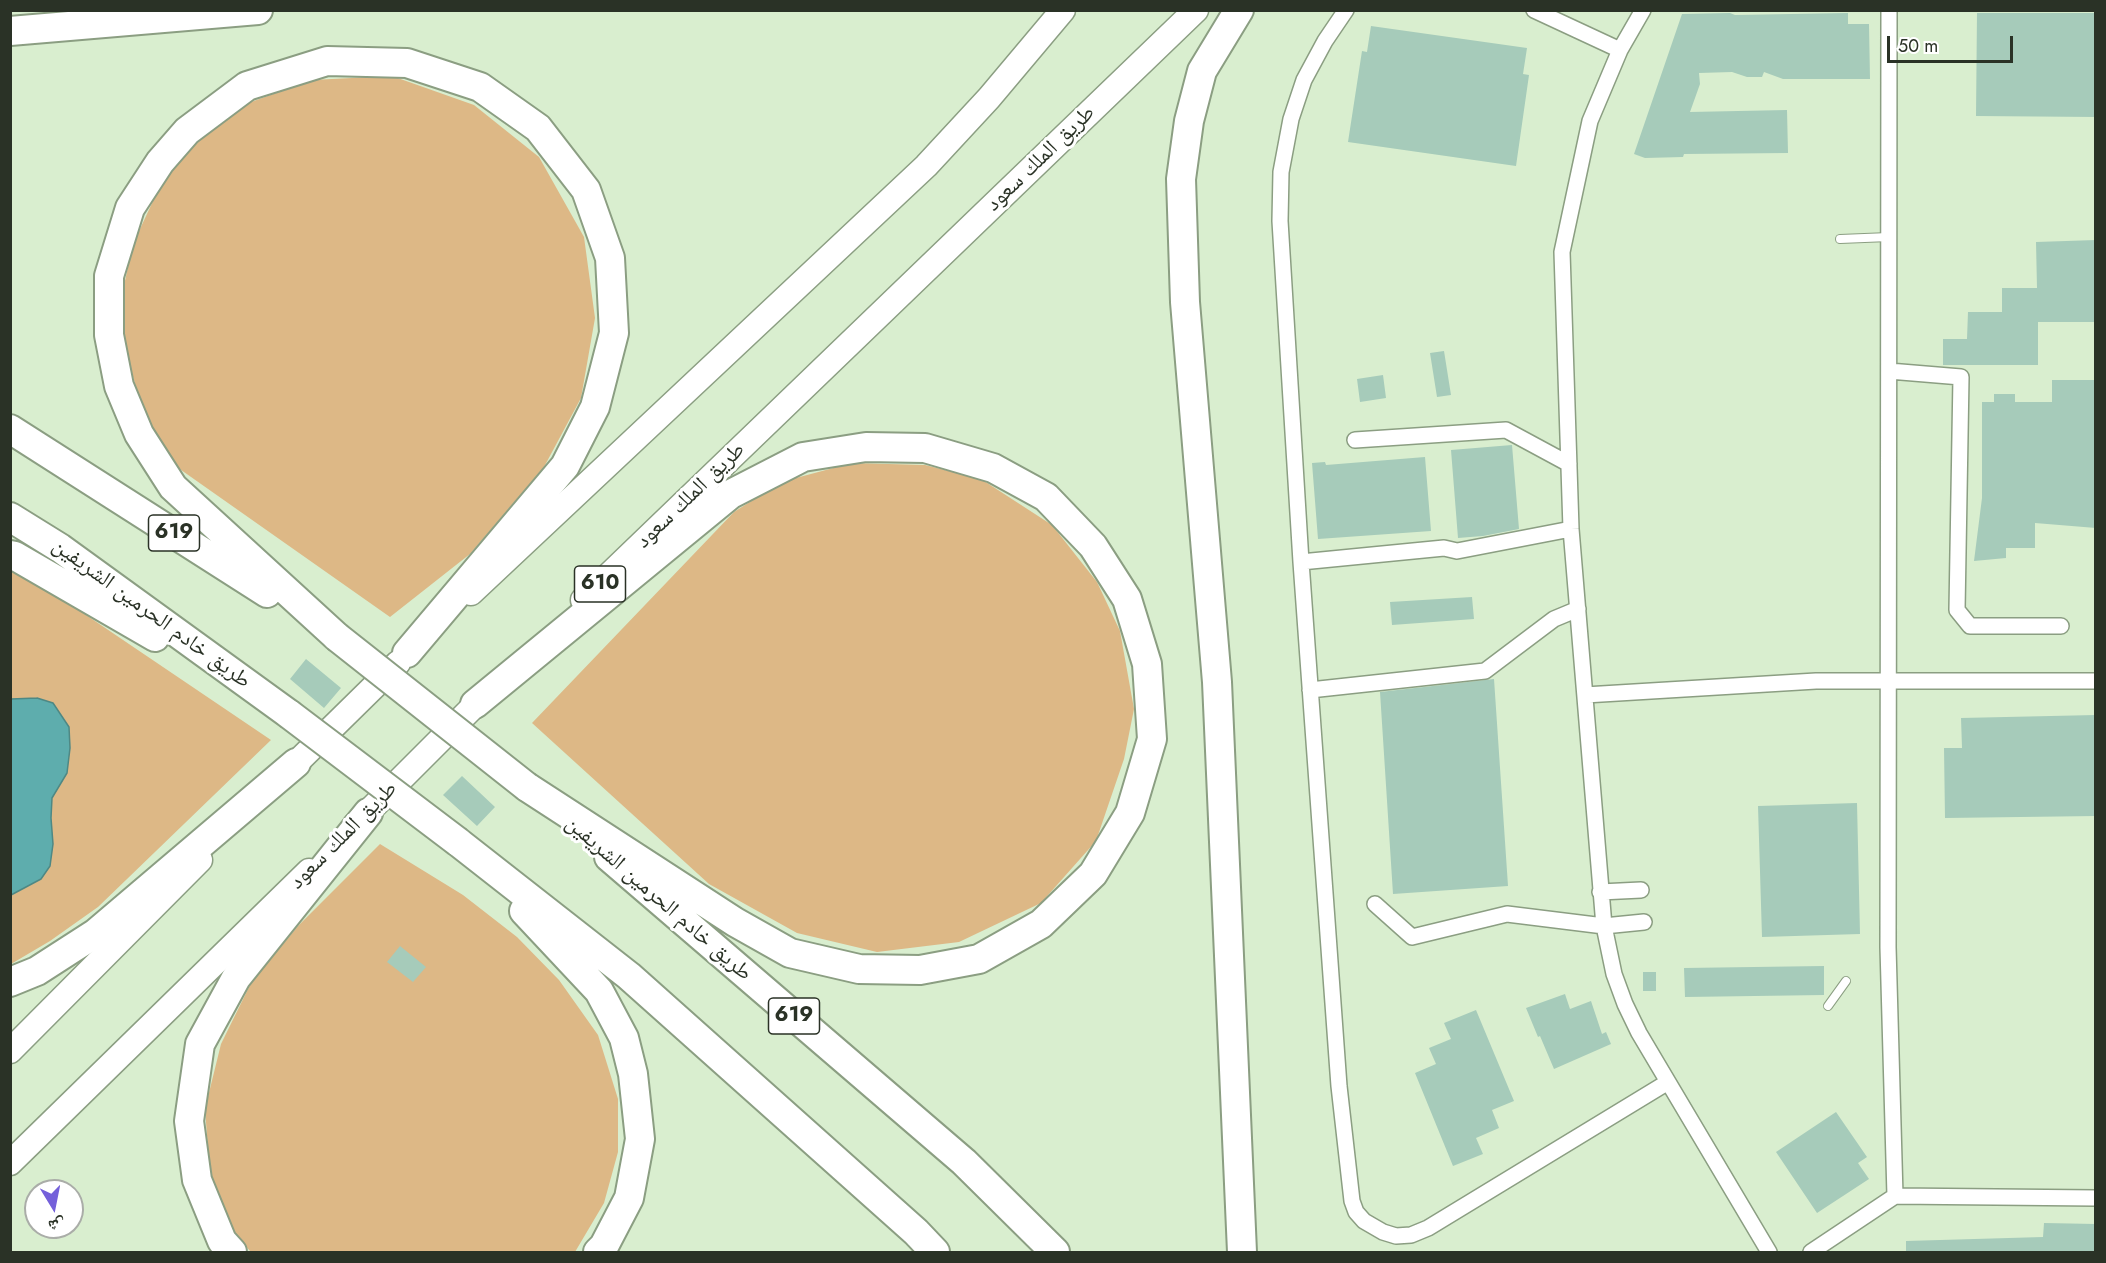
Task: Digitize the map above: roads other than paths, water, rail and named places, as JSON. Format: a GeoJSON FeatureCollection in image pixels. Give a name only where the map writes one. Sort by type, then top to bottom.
{"type":"FeatureCollection","features":[{"type":"Feature","properties":{"kind":"highway"},"geometry":{"type":"LineString","coordinates":[[10,31],[258,10]]}},
{"type":"Feature","properties":{"kind":"highway"},"geometry":{"type":"LineString","coordinates":[[1239,10],[1202,70],[1189,121],[1181,179],[1185,302],[1217,682],[1242,1252]]}},
{"type":"Feature","properties":{"kind":"highway"},"geometry":{"type":"LineString","coordinates":[[337,638],[172,487],[139,434],[119,386],[109,335],[109,276],[130,208],[160,162],[187,131],[247,86],[327,61],[407,63],[480,87],[538,128],[585,190],[610,258],[614,333],[596,407],[565,466],[407,653]]}},
{"type":"Feature","properties":{"kind":"highway","name":"619"},"geometry":{"type":"LineString","coordinates":[[10,429],[337,638],[527,787]]}},
{"type":"Feature","properties":{"kind":"highway"},"geometry":{"type":"LineString","coordinates":[[475,704],[731,494],[803,457],[866,447],[925,448],[993,468],[1046,497],[1093,546],[1127,599],[1147,664],[1152,739],[1130,813],[1092,874],[1041,924],[979,958],[920,970],[859,969],[790,953],[735,922],[527,787]]}},
{"type":"Feature","properties":{"kind":"highway","name":"طريق خادم الحرمين الشريفين"},"geometry":{"type":"LineString","coordinates":[[10,517],[60,548],[289,714]]}},
{"type":"Feature","properties":{"kind":"highway"},"geometry":{"type":"LineString","coordinates":[[10,555],[289,714],[629,976],[916,1232],[935,1252]]}},
{"type":"Feature","properties":{"kind":"highway"},"geometry":{"type":"LineString","coordinates":[[10,982],[37,971],[96,933],[296,763]]}},
{"type":"Feature","properties":{"kind":"highway","name":"طريق خادم الحرمين الشريفين"},"geometry":{"type":"LineString","coordinates":[[527,787],[964,1162],[1055,1252]]}},
{"type":"Feature","properties":{"kind":"highway"},"geometry":{"type":"LineString","coordinates":[[232,1252],[222,1241],[197,1180],[189,1121],[200,1044],[236,978],[368,813]]}},
{"type":"Feature","properties":{"kind":"highway"},"geometry":{"type":"LineString","coordinates":[[458,842],[599,991],[624,1038],[633,1074],[640,1139],[629,1198],[598,1252]]}},
{"type":"Feature","properties":{"kind":"main road"},"geometry":{"type":"LineString","coordinates":[[10,1051],[407,653],[927,166],[990,98],[1063,10]]}},
{"type":"Feature","properties":{"kind":"main road","name":"طريق الملك سعود"},"geometry":{"type":"LineString","coordinates":[[10,1163],[368,813],[475,704],[1196,10]]}},
{"type":"Feature","properties":{"kind":"street"},"geometry":{"type":"LineString","coordinates":[[1346,10],[1325,41],[1304,80],[1291,119],[1281,172],[1280,221],[1310,690],[1344,1149],[1352,1202],[1364,1221],[1372,1228],[1396,1236],[1411,1235],[1428,1228],[1668,1082]]}},
{"type":"Feature","properties":{"kind":"street"},"geometry":{"type":"LineString","coordinates":[[1534,10],[1620,50]]}},
{"type":"Feature","properties":{"kind":"street"},"geometry":{"type":"LineString","coordinates":[[1643,10],[1620,50],[1590,121],[1562,252],[1571,529],[1600,892],[1608,950],[1625,1004],[1639,1033],[1769,1252]]}},
{"type":"Feature","properties":{"kind":"street"},"geometry":{"type":"LineString","coordinates":[[1889,10],[1888,947],[1895,1196]]}},
{"type":"Feature","properties":{"kind":"street"},"geometry":{"type":"LineString","coordinates":[[1889,371],[1961,377],[1956,610],[1970,626],[2061,626]]}},
{"type":"Feature","properties":{"kind":"street"},"geometry":{"type":"LineString","coordinates":[[1354,440],[1506,430],[1569,464]]}},
{"type":"Feature","properties":{"kind":"street"},"geometry":{"type":"LineString","coordinates":[[1301,562],[1444,548],[1457,551],[1571,529]]}},
{"type":"Feature","properties":{"kind":"street"},"geometry":{"type":"LineString","coordinates":[[1310,690],[1485,671],[1554,619],[1578,609]]}},
{"type":"Feature","properties":{"kind":"street"},"geometry":{"type":"LineString","coordinates":[[1585,695],[1816,681],[2096,681]]}},
{"type":"Feature","properties":{"kind":"street"},"geometry":{"type":"LineString","coordinates":[[1600,892],[1641,890]]}},
{"type":"Feature","properties":{"kind":"street"},"geometry":{"type":"LineString","coordinates":[[1376,904],[1412,937],[1507,914],[1604,926],[1644,922]]}},
{"type":"Feature","properties":{"kind":"street"},"geometry":{"type":"LineString","coordinates":[[1812,1252],[1895,1196],[2096,1198]]}},
{"type":"Feature","properties":{"kind":"lane"},"geometry":{"type":"LineString","coordinates":[[1840,239],[1889,237]]}},
{"type":"Feature","properties":{"kind":"lane"},"geometry":{"type":"LineString","coordinates":[[1828,1006],[1846,981]]}},
{"type":"Feature","properties":{"kind":"water"},"geometry":{"type":"Polygon","coordinates":[[[37,698],[53,703],[69,727],[70,748],[67,773],[52,798],[53,844],[50,866],[41,879],[11,895],[11,699],[37,698]]]}}]}
